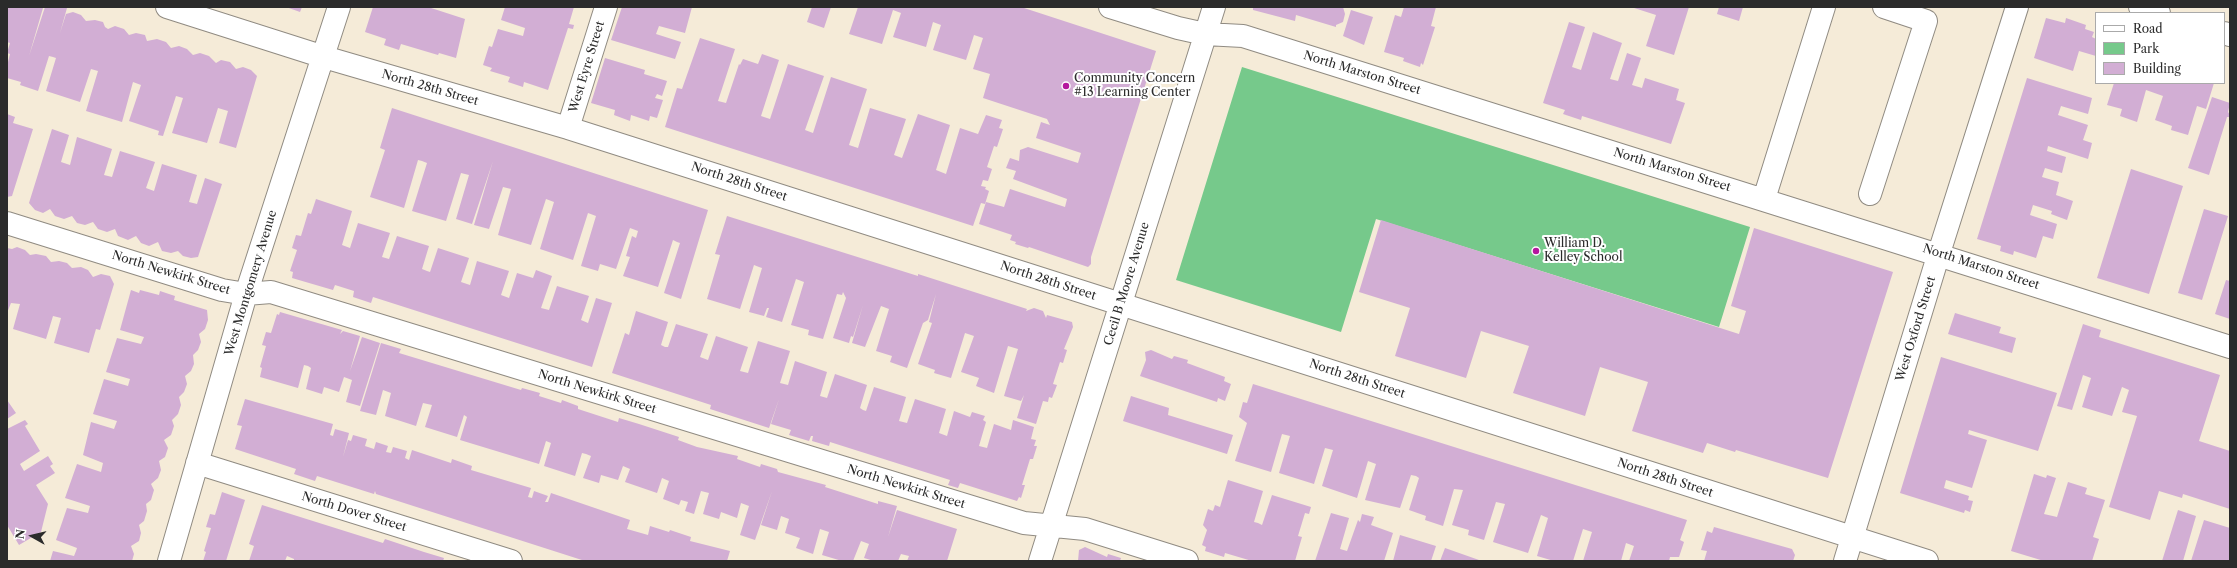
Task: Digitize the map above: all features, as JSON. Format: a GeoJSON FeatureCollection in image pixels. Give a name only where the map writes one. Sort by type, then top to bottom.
{"type":"FeatureCollection","features":[{"type":"Feature","properties":{"kind":"street","name":"North 28th Street"},"geometry":{"type":"LineString","coordinates":[[167,7],[324,57],[568,128],[1927,561]]}},
{"type":"Feature","properties":{"kind":"street","name":"West Montgomery Avenue"},"geometry":{"type":"LineString","coordinates":[[169,561],[246,294],[339,7]]}},
{"type":"Feature","properties":{"kind":"street","name":"West Eyre Street"},"geometry":{"type":"LineString","coordinates":[[568,128],[606,7]]}},
{"type":"Feature","properties":{"kind":"street","name":"North Marston Street"},"geometry":{"type":"LineString","coordinates":[[1110,7],[1178,28],[1205,34],[1244,36],[2230,347]]}},
{"type":"Feature","properties":{"kind":"street","name":"Cecil B Moore Avenue"},"geometry":{"type":"LineString","coordinates":[[1040,561],[1214,7]]}},
{"type":"Feature","properties":{"kind":"street"},"geometry":{"type":"LineString","coordinates":[[1764,199],[1824,7]]}},
{"type":"Feature","properties":{"kind":"street"},"geometry":{"type":"LineString","coordinates":[[1870,194],[1926,21],[1884,7]]}},
{"type":"Feature","properties":{"kind":"street","name":"West Oxford Street"},"geometry":{"type":"LineString","coordinates":[[1845,561],[1939,254],[2017,7]]}},
{"type":"Feature","properties":{"kind":"street"},"geometry":{"type":"LineString","coordinates":[[2140,7],[2156,12]]}},
{"type":"Feature","properties":{"kind":"street","name":"North Newkirk Street"},"geometry":{"type":"LineString","coordinates":[[7,223],[222,290],[246,294],[271,292],[1024,523],[1085,529],[1187,561]]}},
{"type":"Feature","properties":{"kind":"street","name":"North Dover Street"},"geometry":{"type":"LineString","coordinates":[[197,463],[511,561]]}},
{"type":"Feature","properties":{"kind":"green space"},"geometry":{"type":"Polygon","coordinates":[[[1242,67],[1750,227],[1719,327],[1376,219],[1341,332],[1176,280],[1242,67]]]}},
{"type":"Feature","properties":{"kind":"building"},"geometry":{"type":"Polygon","coordinates":[[[7,7],[43,8],[29,56],[45,7],[64,7],[67,8],[60,33],[66,14],[73,12],[81,15],[86,21],[95,20],[103,22],[105,27],[108,29],[115,26],[124,29],[129,35],[136,33],[145,35],[147,41],[157,39],[166,42],[171,48],[179,46],[187,49],[193,55],[200,53],[209,56],[216,63],[221,60],[230,62],[236,69],[243,67],[251,70],[257,76],[236,148],[219,143],[228,111],[218,108],[207,143],[172,133],[183,98],[176,96],[163,136],[158,135],[159,131],[129,121],[141,85],[133,82],[122,122],[86,111],[98,71],[91,69],[80,102],[46,91],[56,58],[53,57],[49,56],[38,91],[20,85],[21,82],[7,78],[7,66],[10,54],[7,53],[10,43],[7,42],[7,7]]]}},
{"type":"Feature","properties":{"kind":"building"},"geometry":{"type":"Polygon","coordinates":[[[286,7],[302,7],[300,12],[286,7]]]}},
{"type":"Feature","properties":{"kind":"building"},"geometry":{"type":"Polygon","coordinates":[[[373,7],[428,7],[465,19],[456,58],[439,53],[438,55],[401,44],[399,50],[384,45],[386,39],[365,32],[373,7]]]}},
{"type":"Feature","properties":{"kind":"building"},"geometry":{"type":"Polygon","coordinates":[[[505,7],[574,7],[569,24],[574,25],[573,29],[568,28],[548,90],[524,82],[523,87],[508,82],[510,77],[490,71],[492,68],[483,65],[489,46],[492,47],[498,29],[523,36],[525,28],[501,20],[505,7]]]}},
{"type":"Feature","properties":{"kind":"building"},"geometry":{"type":"Polygon","coordinates":[[[622,7],[692,7],[685,33],[659,26],[656,34],[681,42],[675,59],[611,40],[622,7]]]}},
{"type":"Feature","properties":{"kind":"building"},"geometry":{"type":"Polygon","coordinates":[[[812,7],[831,7],[824,28],[807,22],[812,7]]]}},
{"type":"Feature","properties":{"kind":"building"},"geometry":{"type":"Polygon","coordinates":[[[858,7],[1021,7],[1156,51],[1091,257],[1091,264],[1088,267],[1029,247],[1015,244],[1016,242],[1010,240],[1012,235],[979,224],[986,202],[1004,207],[1010,189],[1065,207],[1067,199],[1013,179],[1016,171],[1006,168],[1010,158],[1019,161],[1020,150],[1028,147],[1078,163],[1081,153],[1036,138],[1041,122],[1050,125],[1047,119],[983,98],[990,74],[973,69],[983,38],[974,35],[966,60],[933,50],[941,25],[933,22],[926,47],[893,37],[901,13],[893,10],[882,44],[849,34],[858,7]]]}},
{"type":"Feature","properties":{"kind":"building"},"geometry":{"type":"Polygon","coordinates":[[[1253,7],[1343,7],[1345,14],[1343,22],[1336,25],[1336,27],[1296,15],[1295,21],[1253,10],[1253,7]]]}},
{"type":"Feature","properties":{"kind":"building"},"geometry":{"type":"Polygon","coordinates":[[[1404,7],[1436,7],[1431,26],[1435,27],[1423,65],[1421,63],[1420,67],[1403,61],[1404,58],[1384,52],[1395,15],[1401,17],[1404,7]]]}},
{"type":"Feature","properties":{"kind":"building"},"geometry":{"type":"Polygon","coordinates":[[[1631,7],[1689,7],[1674,55],[1646,46],[1656,15],[1631,7]]]}},
{"type":"Feature","properties":{"kind":"building"},"geometry":{"type":"Polygon","coordinates":[[[1719,7],[1743,7],[1739,21],[1717,14],[1719,7]]]}},
{"type":"Feature","properties":{"kind":"building"},"geometry":{"type":"Polygon","coordinates":[[[1351,10],[1373,17],[1364,45],[1343,36],[1351,10]]]}},
{"type":"Feature","properties":{"kind":"building"},"geometry":{"type":"Polygon","coordinates":[[[2046,18],[2065,23],[2066,18],[2086,25],[2085,29],[2094,32],[2092,37],[2095,38],[2095,56],[2079,51],[2073,71],[2034,58],[2046,18]]]}},
{"type":"Feature","properties":{"kind":"building"},"geometry":{"type":"Polygon","coordinates":[[[1569,22],[1585,27],[1572,67],[1581,70],[1593,32],[1622,43],[1610,79],[1618,81],[1627,53],[1641,58],[1632,85],[1642,88],[1645,78],[1679,89],[1676,100],[1685,103],[1671,144],[1582,116],[1581,120],[1563,114],[1565,110],[1543,103],[1569,22]]]}},
{"type":"Feature","properties":{"kind":"building"},"geometry":{"type":"Polygon","coordinates":[[[700,38],[735,49],[718,101],[726,103],[739,64],[740,65],[743,59],[758,64],[762,54],[779,60],[761,116],[770,119],[788,64],[824,76],[805,130],[813,133],[831,77],[867,89],[849,145],[858,148],[870,108],[906,119],[894,155],[902,158],[918,114],[950,125],[936,170],[946,174],[960,128],[978,134],[986,115],[1002,120],[999,128],[1003,129],[997,147],[994,146],[987,167],[992,169],[988,181],[983,180],[981,186],[986,187],[985,189],[989,191],[985,204],[981,203],[973,226],[665,127],[677,88],[682,89],[700,38]]]}},
{"type":"Feature","properties":{"kind":"building"},"geometry":{"type":"Polygon","coordinates":[[[605,58],[645,70],[644,74],[667,81],[662,96],[657,94],[655,98],[663,100],[657,118],[650,116],[649,121],[631,115],[630,121],[614,115],[615,110],[591,103],[605,58]]]}},
{"type":"Feature","properties":{"kind":"building"},"geometry":{"type":"Polygon","coordinates":[[[2027,78],[2092,98],[2088,114],[2061,106],[2058,115],[2088,125],[2083,140],[2092,143],[2088,159],[2048,146],[2047,151],[2066,157],[2062,173],[2045,168],[2042,177],[2059,182],[2056,195],[2073,201],[2067,220],[2051,214],[2052,211],[2033,205],[2030,215],[2057,224],[2053,239],[2043,236],[2036,258],[2014,251],[2013,255],[2000,251],[2001,246],[1977,239],[2027,78]]]}},
{"type":"Feature","properties":{"kind":"building"},"geometry":{"type":"Polygon","coordinates":[[[2114,84],[2214,84],[2206,109],[2197,106],[2188,135],[2171,130],[2172,126],[2155,120],[2163,96],[2146,90],[2137,122],[2120,116],[2122,109],[2107,105],[2114,84]]]}},
{"type":"Feature","properties":{"kind":"building"},"geometry":{"type":"Polygon","coordinates":[[[2212,97],[2230,103],[2228,112],[2230,115],[2227,117],[2209,175],[2188,168],[2212,97]]]}},
{"type":"Feature","properties":{"kind":"building"},"geometry":{"type":"Polygon","coordinates":[[[392,108],[708,210],[681,299],[664,293],[680,243],[673,240],[658,287],[623,276],[630,257],[626,256],[632,236],[636,238],[638,231],[630,228],[616,269],[600,264],[598,271],[581,266],[596,216],[588,213],[573,260],[540,249],[554,202],[546,199],[531,245],[498,235],[511,189],[503,187],[489,229],[474,225],[493,161],[472,224],[456,219],[469,175],[461,173],[446,221],[412,211],[427,163],[422,161],[418,160],[404,208],[370,197],[385,150],[380,148],[392,108]]]}},
{"type":"Feature","properties":{"kind":"building"},"geometry":{"type":"Polygon","coordinates":[[[7,114],[15,117],[13,123],[33,129],[12,196],[7,197],[7,114]]]}},
{"type":"Feature","properties":{"kind":"building"},"geometry":{"type":"Polygon","coordinates":[[[52,129],[69,135],[61,162],[70,165],[77,137],[112,149],[104,175],[112,177],[120,151],[155,162],[146,188],[154,191],[162,164],[197,175],[189,202],[197,204],[205,178],[222,184],[198,257],[191,258],[183,256],[178,251],[171,253],[162,251],[158,242],[149,246],[141,243],[136,236],[128,240],[118,236],[115,229],[107,232],[98,229],[93,222],[85,225],[77,223],[72,216],[64,219],[55,216],[50,209],[43,213],[35,210],[29,203],[52,129]]]}},
{"type":"Feature","properties":{"kind":"building"},"geometry":{"type":"Polygon","coordinates":[[[2131,169],[2183,186],[2149,294],[2097,278],[2131,169]]]}},
{"type":"Feature","properties":{"kind":"building"},"geometry":{"type":"Polygon","coordinates":[[[316,199],[352,211],[342,245],[350,248],[358,223],[390,233],[382,257],[389,259],[397,236],[429,246],[422,269],[430,272],[438,248],[469,258],[461,282],[470,285],[477,261],[509,271],[501,295],[509,298],[517,273],[533,278],[536,270],[552,276],[541,308],[549,310],[557,286],[589,296],[581,320],[588,323],[596,298],[612,303],[592,367],[373,297],[371,303],[353,297],[354,291],[335,285],[333,290],[292,278],[293,272],[290,271],[297,250],[292,248],[296,235],[301,236],[308,213],[311,214],[316,199]]]}},
{"type":"Feature","properties":{"kind":"building"},"geometry":{"type":"Polygon","coordinates":[[[2204,209],[2228,216],[2202,300],[2178,293],[2204,209]]]}},
{"type":"Feature","properties":{"kind":"building"},"geometry":{"type":"Polygon","coordinates":[[[727,216],[918,276],[918,274],[1027,309],[1026,311],[1034,308],[1043,311],[1046,318],[1047,315],[1072,322],[1073,327],[1064,349],[1067,350],[1063,363],[1060,362],[1053,384],[1057,385],[1052,398],[1049,397],[1048,402],[1043,401],[1036,424],[1017,418],[1024,395],[1021,401],[1004,396],[1018,349],[1008,346],[994,393],[976,386],[979,378],[961,372],[974,336],[965,333],[951,378],[934,373],[935,370],[918,364],[932,323],[929,322],[936,294],[928,320],[923,323],[907,368],[890,362],[892,356],[876,351],[889,309],[881,306],[865,347],[852,343],[863,305],[853,337],[851,336],[849,343],[833,338],[846,298],[843,292],[842,295],[837,294],[823,339],[808,335],[809,330],[791,325],[804,282],[796,279],[782,322],[766,317],[769,308],[767,308],[764,316],[749,312],[762,268],[754,265],[740,309],[707,299],[720,255],[715,254],[727,216]]]}},
{"type":"Feature","properties":{"kind":"building","name":"William D. Kelley School"},"geometry":{"type":"Polygon","coordinates":[[[1381,220],[1739,334],[1746,311],[1731,306],[1754,228],[1893,272],[1828,478],[1736,450],[1735,452],[1707,443],[1703,453],[1632,431],[1648,382],[1600,367],[1585,416],[1513,393],[1529,346],[1481,331],[1466,378],[1395,356],[1410,308],[1359,292],[1381,220]]]}},
{"type":"Feature","properties":{"kind":"building"},"geometry":{"type":"Polygon","coordinates":[[[17,247],[25,250],[30,255],[36,254],[46,256],[51,262],[59,261],[67,263],[72,268],[81,267],[88,270],[93,277],[101,274],[110,276],[114,284],[100,330],[96,329],[89,353],[54,343],[61,318],[53,316],[46,339],[13,329],[20,304],[11,303],[7,313],[7,248],[12,249],[17,247]]]}},
{"type":"Feature","properties":{"kind":"building"},"geometry":{"type":"Polygon","coordinates":[[[2226,280],[2230,281],[2230,319],[2215,314],[2226,280]]]}},
{"type":"Feature","properties":{"kind":"building"},"geometry":{"type":"Polygon","coordinates":[[[131,290],[139,293],[140,290],[159,295],[160,291],[175,296],[174,300],[207,310],[208,320],[205,329],[199,334],[201,342],[198,350],[193,355],[194,364],[191,371],[185,376],[187,384],[184,392],[179,397],[181,405],[178,414],[172,420],[174,426],[171,435],[164,440],[168,448],[165,457],[159,461],[161,470],[158,478],[151,484],[154,490],[151,500],[146,504],[147,511],[144,521],[139,525],[141,533],[139,541],[131,546],[134,554],[132,561],[50,561],[53,551],[74,556],[77,548],[56,540],[67,508],[88,513],[90,506],[65,498],[77,464],[101,472],[103,463],[83,455],[91,422],[114,429],[117,421],[93,414],[104,379],[128,386],[130,379],[106,372],[117,338],[141,344],[144,337],[120,330],[131,290]]]}},
{"type":"Feature","properties":{"kind":"building"},"geometry":{"type":"Polygon","coordinates":[[[636,311],[668,322],[661,345],[665,347],[668,347],[676,324],[708,334],[700,357],[708,360],[716,336],[748,347],[740,371],[748,373],[758,341],[790,351],[780,383],[788,385],[795,361],[827,372],[820,396],[827,398],[835,374],[867,385],[860,408],[866,411],[874,387],[906,397],[899,421],[907,423],[915,399],[946,409],[939,433],[947,436],[954,411],[970,417],[972,412],[985,416],[983,420],[986,422],[979,446],[987,448],[994,424],[1011,430],[1013,420],[1034,427],[1031,439],[1036,440],[1034,446],[1037,446],[1033,459],[1030,459],[1022,485],[1025,485],[1021,498],[1019,497],[1017,501],[960,483],[958,488],[948,485],[950,480],[830,442],[829,446],[812,441],[813,436],[811,436],[809,441],[789,435],[791,430],[771,424],[779,399],[769,428],[710,409],[711,405],[612,373],[625,333],[629,335],[636,311]]]}},
{"type":"Feature","properties":{"kind":"building"},"geometry":{"type":"Polygon","coordinates":[[[280,312],[342,330],[340,334],[343,331],[360,336],[350,371],[362,337],[380,343],[360,406],[346,402],[352,380],[344,377],[339,392],[324,387],[322,394],[306,389],[311,368],[308,366],[304,365],[298,388],[260,377],[262,368],[260,367],[266,346],[262,345],[266,332],[271,333],[277,314],[279,315],[280,312]]]}},
{"type":"Feature","properties":{"kind":"building"},"geometry":{"type":"Polygon","coordinates":[[[1955,313],[2001,327],[1999,333],[2016,338],[2012,353],[1948,334],[1955,313]]]}},
{"type":"Feature","properties":{"kind":"building"},"geometry":{"type":"Polygon","coordinates":[[[2083,324],[2101,330],[2099,337],[2220,375],[2199,441],[2230,451],[2230,509],[2183,494],[2182,498],[2159,491],[2150,520],[2109,507],[2137,416],[2122,412],[2129,390],[2122,387],[2112,416],[2082,407],[2091,378],[2083,375],[2072,410],[2057,406],[2083,324]]]}},
{"type":"Feature","properties":{"kind":"building"},"geometry":{"type":"Polygon","coordinates":[[[381,343],[401,349],[399,353],[521,390],[522,388],[540,393],[539,396],[561,403],[562,400],[578,406],[578,409],[618,422],[619,418],[639,424],[679,437],[678,440],[697,447],[738,456],[737,459],[760,467],[761,464],[777,469],[778,472],[826,485],[825,487],[878,504],[878,501],[897,506],[888,537],[897,510],[957,529],[947,561],[907,561],[909,556],[901,554],[898,561],[874,561],[864,558],[869,544],[861,541],[853,561],[842,561],[822,555],[829,532],[820,529],[813,554],[796,548],[800,538],[785,533],[789,519],[781,516],[777,530],[761,525],[772,491],[755,540],[740,535],[749,506],[741,503],[737,518],[721,512],[719,519],[703,514],[709,493],[701,491],[694,514],[685,511],[688,502],[681,500],[679,505],[663,499],[669,481],[662,478],[657,493],[625,482],[630,469],[623,466],[618,480],[601,475],[599,483],[583,478],[591,456],[582,453],[575,476],[544,466],[551,443],[546,441],[539,464],[460,440],[467,417],[464,415],[457,437],[425,427],[432,405],[423,403],[416,426],[385,416],[391,393],[383,390],[376,415],[360,411],[381,343]]]}},
{"type":"Feature","properties":{"kind":"building"},"geometry":{"type":"Polygon","coordinates":[[[1151,350],[1172,359],[1174,356],[1188,360],[1187,363],[1225,377],[1224,381],[1231,384],[1225,401],[1218,398],[1217,402],[1140,376],[1146,360],[1145,352],[1151,350]]]}},
{"type":"Feature","properties":{"kind":"building"},"geometry":{"type":"Polygon","coordinates":[[[1941,357],[2057,393],[2038,451],[1969,430],[1968,434],[1987,440],[1972,488],[1946,480],[1944,488],[1969,496],[1968,500],[1973,501],[1970,512],[1965,510],[1964,513],[1900,493],[1941,357]]]}},
{"type":"Feature","properties":{"kind":"building"},"geometry":{"type":"Polygon","coordinates":[[[1253,384],[1687,520],[1680,540],[1684,542],[1679,557],[1670,557],[1669,561],[1629,561],[1634,546],[1626,543],[1621,561],[1583,561],[1592,532],[1583,529],[1573,561],[1554,561],[1537,556],[1548,518],[1541,515],[1528,553],[1493,542],[1505,504],[1496,502],[1484,540],[1468,535],[1469,530],[1452,525],[1463,490],[1454,489],[1443,526],[1425,520],[1426,516],[1409,510],[1419,478],[1416,476],[1411,475],[1400,508],[1365,500],[1376,464],[1368,461],[1357,498],[1322,486],[1333,450],[1325,448],[1314,484],[1279,473],[1290,436],[1282,434],[1271,472],[1235,461],[1247,423],[1239,417],[1243,402],[1247,403],[1253,384]]]}},
{"type":"Feature","properties":{"kind":"building"},"geometry":{"type":"Polygon","coordinates":[[[1131,396],[1169,408],[1168,415],[1233,435],[1227,454],[1123,421],[1131,396]]]}},
{"type":"Feature","properties":{"kind":"building"},"geometry":{"type":"Polygon","coordinates":[[[245,399],[333,424],[330,435],[333,436],[335,429],[349,433],[343,457],[348,440],[351,441],[353,435],[367,439],[365,446],[374,449],[376,442],[388,446],[386,452],[391,453],[393,447],[407,451],[405,458],[409,460],[412,450],[451,463],[452,459],[472,466],[471,470],[531,488],[528,497],[532,498],[534,491],[548,496],[545,502],[548,502],[551,493],[630,520],[627,529],[648,535],[650,526],[669,532],[670,530],[691,537],[690,541],[730,551],[727,561],[585,561],[376,494],[375,491],[374,494],[317,476],[315,481],[294,474],[296,469],[235,449],[242,426],[237,425],[245,399]]]}},
{"type":"Feature","properties":{"kind":"building"},"geometry":{"type":"Polygon","coordinates":[[[7,400],[16,413],[7,419],[7,400]]]}},
{"type":"Feature","properties":{"kind":"building"},"geometry":{"type":"Polygon","coordinates":[[[25,420],[28,424],[25,426],[40,451],[20,464],[24,471],[48,456],[53,464],[50,466],[55,473],[36,485],[48,504],[41,532],[19,545],[7,525],[7,429],[25,420]]]}},
{"type":"Feature","properties":{"kind":"building"},"geometry":{"type":"Polygon","coordinates":[[[2034,474],[2046,478],[2047,475],[2056,478],[2044,514],[2057,517],[2068,482],[2087,488],[2085,494],[2105,500],[2093,537],[2099,539],[2092,561],[2044,561],[2011,551],[2034,474]]]}},
{"type":"Feature","properties":{"kind":"building"},"geometry":{"type":"Polygon","coordinates":[[[1228,480],[1263,491],[1254,522],[1262,525],[1272,495],[1311,507],[1309,514],[1305,513],[1298,536],[1302,537],[1295,561],[1252,561],[1225,553],[1224,557],[1205,551],[1206,547],[1202,545],[1207,530],[1203,525],[1208,509],[1213,511],[1215,505],[1220,507],[1228,480]]]}},
{"type":"Feature","properties":{"kind":"building"},"geometry":{"type":"Polygon","coordinates":[[[222,492],[245,500],[226,561],[203,561],[206,552],[204,551],[211,528],[206,527],[210,514],[215,515],[222,492]]]}},
{"type":"Feature","properties":{"kind":"building"},"geometry":{"type":"Polygon","coordinates":[[[262,505],[383,543],[385,539],[444,558],[443,561],[294,561],[294,559],[287,556],[285,561],[249,561],[254,546],[249,544],[262,505]]]}},
{"type":"Feature","properties":{"kind":"building"},"geometry":{"type":"Polygon","coordinates":[[[2178,510],[2196,516],[2183,561],[2162,561],[2178,510]]]}},
{"type":"Feature","properties":{"kind":"building"},"geometry":{"type":"Polygon","coordinates":[[[1331,513],[1349,518],[1340,549],[1347,551],[1358,520],[1360,522],[1362,514],[1374,517],[1371,525],[1393,533],[1384,561],[1315,561],[1331,513]]]}},
{"type":"Feature","properties":{"kind":"building"},"geometry":{"type":"Polygon","coordinates":[[[2204,520],[2230,528],[2229,561],[2191,561],[2204,520]]]}},
{"type":"Feature","properties":{"kind":"building"},"geometry":{"type":"Polygon","coordinates":[[[1714,527],[1792,549],[1795,555],[1793,561],[1704,561],[1707,551],[1701,550],[1707,531],[1712,533],[1714,527]]]}},
{"type":"Feature","properties":{"kind":"building"},"geometry":{"type":"Polygon","coordinates":[[[1400,535],[1436,546],[1431,561],[1393,561],[1400,535]]]}},
{"type":"Feature","properties":{"kind":"building"},"geometry":{"type":"Polygon","coordinates":[[[1085,547],[1107,557],[1108,554],[1121,558],[1120,561],[1078,561],[1079,550],[1085,547]]]}},
{"type":"Feature","properties":{"kind":"building"},"geometry":{"type":"Polygon","coordinates":[[[1445,548],[1479,560],[1479,561],[1440,561],[1445,548]]]}},
{"type":"Feature","properties":{"kind":"place","name":"Community Concern #13 Learning Center"},"geometry":{"type":"Point","coordinates":[1066,86]}},
{"type":"Feature","properties":{"kind":"place","name":"William D. Kelley School"},"geometry":{"type":"Point","coordinates":[1536,251]}}]}
